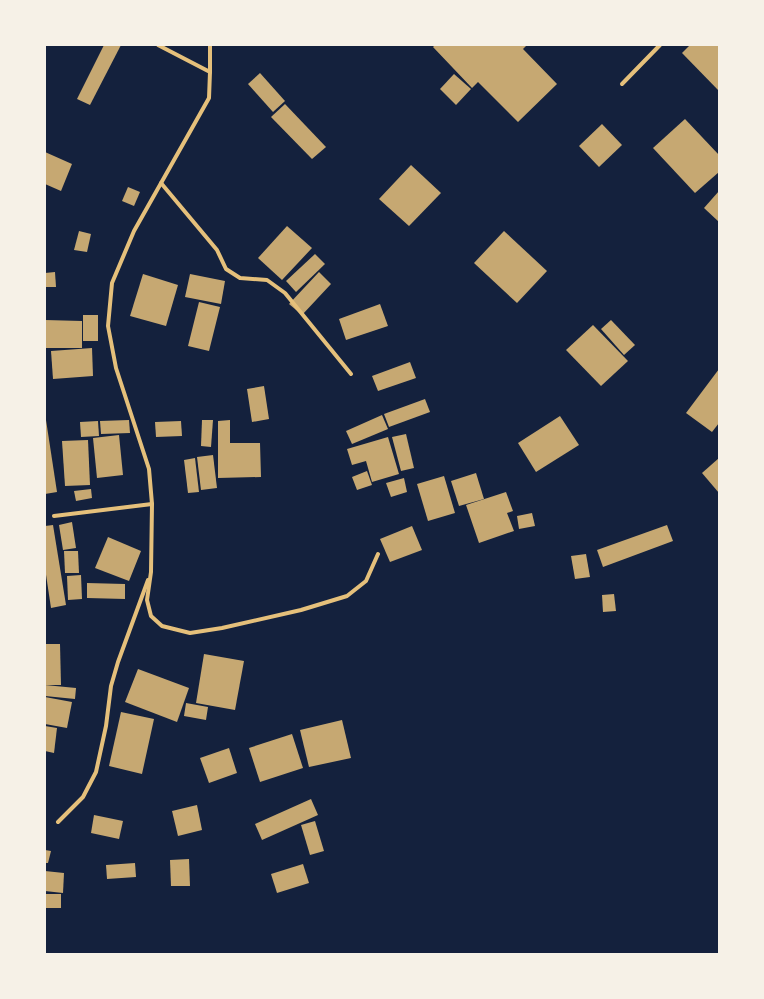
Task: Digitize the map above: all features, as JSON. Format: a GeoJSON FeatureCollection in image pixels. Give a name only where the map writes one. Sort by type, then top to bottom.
{"type":"FeatureCollection","features":[{"type":"Feature","properties":{"kind":"street"},"geometry":{"type":"LineString","coordinates":[[158,45],[210,72]]}},
{"type":"Feature","properties":{"kind":"street"},"geometry":{"type":"LineString","coordinates":[[210,45],[209,98],[134,231],[112,284],[108,326],[116,368],[149,469],[152,504],[151,572],[147,600],[151,616],[162,626],[190,633],[222,628],[301,610],[347,596],[366,581],[378,554]]}},
{"type":"Feature","properties":{"kind":"street"},"geometry":{"type":"LineString","coordinates":[[622,84],[660,45]]}},
{"type":"Feature","properties":{"kind":"street"},"geometry":{"type":"LineString","coordinates":[[161,183],[217,250],[226,269],[240,278],[267,280],[285,293],[351,374]]}},
{"type":"Feature","properties":{"kind":"street"},"geometry":{"type":"LineString","coordinates":[[54,516],[152,504]]}},
{"type":"Feature","properties":{"kind":"street"},"geometry":{"type":"LineString","coordinates":[[58,822],[83,796],[96,772],[106,726],[111,686],[118,662],[151,572]]}},
{"type":"Feature","properties":{"kind":"building"},"geometry":{"type":"Polygon","coordinates":[[[104,45],[121,45],[90,105],[77,99],[104,45]]]}},
{"type":"Feature","properties":{"kind":"building"},"geometry":{"type":"Polygon","coordinates":[[[435,45],[527,45],[523,49],[557,84],[518,122],[478,82],[472,88],[433,47],[435,45]]]}},
{"type":"Feature","properties":{"kind":"building"},"geometry":{"type":"Polygon","coordinates":[[[690,45],[719,45],[719,91],[682,53],[690,45]]]}},
{"type":"Feature","properties":{"kind":"building"},"geometry":{"type":"Polygon","coordinates":[[[260,73],[285,101],[273,112],[248,84],[260,73]]]}},
{"type":"Feature","properties":{"kind":"building"},"geometry":{"type":"Polygon","coordinates":[[[454,74],[471,89],[456,105],[440,89],[454,74]]]}},
{"type":"Feature","properties":{"kind":"building"},"geometry":{"type":"Polygon","coordinates":[[[285,104],[326,147],[312,159],[271,117],[285,104]]]}},
{"type":"Feature","properties":{"kind":"building"},"geometry":{"type":"Polygon","coordinates":[[[685,119],[719,155],[719,172],[695,193],[653,148],[685,119]]]}},
{"type":"Feature","properties":{"kind":"building"},"geometry":{"type":"Polygon","coordinates":[[[602,124],[622,145],[599,167],[579,146],[602,124]]]}},
{"type":"Feature","properties":{"kind":"building"},"geometry":{"type":"Polygon","coordinates":[[[45,152],[72,164],[61,191],[45,184],[45,152]]]}},
{"type":"Feature","properties":{"kind":"building"},"geometry":{"type":"Polygon","coordinates":[[[411,165],[441,193],[409,226],[379,199],[411,165]]]}},
{"type":"Feature","properties":{"kind":"building"},"geometry":{"type":"Polygon","coordinates":[[[128,187],[140,192],[134,206],[122,201],[128,187]]]}},
{"type":"Feature","properties":{"kind":"building"},"geometry":{"type":"Polygon","coordinates":[[[719,191],[719,222],[704,208],[719,191]]]}},
{"type":"Feature","properties":{"kind":"building"},"geometry":{"type":"Polygon","coordinates":[[[287,226],[312,248],[282,280],[258,258],[287,226]]]}},
{"type":"Feature","properties":{"kind":"building"},"geometry":{"type":"Polygon","coordinates":[[[79,231],[91,234],[87,252],[74,250],[79,231]]]}},
{"type":"Feature","properties":{"kind":"building"},"geometry":{"type":"Polygon","coordinates":[[[504,231],[547,271],[517,303],[474,263],[504,231]]]}},
{"type":"Feature","properties":{"kind":"building"},"geometry":{"type":"Polygon","coordinates":[[[315,254],[325,264],[296,292],[286,281],[315,254]]]}},
{"type":"Feature","properties":{"kind":"building"},"geometry":{"type":"Polygon","coordinates":[[[55,272],[56,287],[45,287],[45,273],[55,272]]]}},
{"type":"Feature","properties":{"kind":"building"},"geometry":{"type":"Polygon","coordinates":[[[319,272],[331,284],[302,315],[289,304],[319,272]]]}},
{"type":"Feature","properties":{"kind":"building"},"geometry":{"type":"Polygon","coordinates":[[[143,274],[178,285],[166,326],[130,316],[143,274]]]}},
{"type":"Feature","properties":{"kind":"building"},"geometry":{"type":"Polygon","coordinates":[[[190,274],[225,281],[221,304],[185,297],[190,274]]]}},
{"type":"Feature","properties":{"kind":"building"},"geometry":{"type":"Polygon","coordinates":[[[199,302],[220,307],[209,351],[188,346],[199,302]]]}},
{"type":"Feature","properties":{"kind":"building"},"geometry":{"type":"Polygon","coordinates":[[[380,304],[388,326],[346,340],[339,319],[380,304]]]}},
{"type":"Feature","properties":{"kind":"building"},"geometry":{"type":"Polygon","coordinates":[[[83,315],[98,315],[98,341],[83,341],[83,315]]]}},
{"type":"Feature","properties":{"kind":"building"},"geometry":{"type":"Polygon","coordinates":[[[45,320],[82,321],[82,348],[45,348],[45,320]]]}},
{"type":"Feature","properties":{"kind":"building"},"geometry":{"type":"Polygon","coordinates":[[[611,320],[635,345],[624,355],[601,329],[611,320]]]}},
{"type":"Feature","properties":{"kind":"building"},"geometry":{"type":"Polygon","coordinates":[[[593,325],[628,361],[601,386],[566,350],[593,325]]]}},
{"type":"Feature","properties":{"kind":"building"},"geometry":{"type":"Polygon","coordinates":[[[92,348],[93,376],[53,379],[51,351],[92,348]]]}},
{"type":"Feature","properties":{"kind":"building"},"geometry":{"type":"Polygon","coordinates":[[[410,362],[416,378],[378,391],[372,376],[410,362]]]}},
{"type":"Feature","properties":{"kind":"building"},"geometry":{"type":"Polygon","coordinates":[[[719,369],[719,423],[712,432],[686,413],[719,369]]]}},
{"type":"Feature","properties":{"kind":"building"},"geometry":{"type":"Polygon","coordinates":[[[264,386],[269,419],[252,422],[247,389],[264,386]]]}},
{"type":"Feature","properties":{"kind":"building"},"geometry":{"type":"Polygon","coordinates":[[[425,399],[430,412],[389,427],[384,414],[425,399]]]}},
{"type":"Feature","properties":{"kind":"building"},"geometry":{"type":"Polygon","coordinates":[[[382,415],[388,429],[352,444],[346,431],[382,415]]]}},
{"type":"Feature","properties":{"kind":"building"},"geometry":{"type":"Polygon","coordinates":[[[560,416],[579,445],[536,472],[518,443],[560,416]]]}},
{"type":"Feature","properties":{"kind":"building"},"geometry":{"type":"Polygon","coordinates":[[[45,420],[57,492],[45,494],[45,420]]]}},
{"type":"Feature","properties":{"kind":"building"},"geometry":{"type":"Polygon","coordinates":[[[129,420],[130,433],[101,434],[100,421],[129,420]]]}},
{"type":"Feature","properties":{"kind":"building"},"geometry":{"type":"Polygon","coordinates":[[[202,420],[213,420],[211,447],[201,446],[202,420]]]}},
{"type":"Feature","properties":{"kind":"building"},"geometry":{"type":"Polygon","coordinates":[[[230,420],[230,443],[260,443],[261,477],[218,478],[218,421],[230,420]]]}},
{"type":"Feature","properties":{"kind":"building"},"geometry":{"type":"Polygon","coordinates":[[[98,421],[99,436],[81,437],[80,422],[98,421]]]}},
{"type":"Feature","properties":{"kind":"building"},"geometry":{"type":"Polygon","coordinates":[[[181,421],[182,436],[156,437],[155,422],[181,421]]]}},
{"type":"Feature","properties":{"kind":"building"},"geometry":{"type":"Polygon","coordinates":[[[406,434],[414,468],[401,471],[392,437],[406,434]]]}},
{"type":"Feature","properties":{"kind":"building"},"geometry":{"type":"Polygon","coordinates":[[[119,435],[123,475],[97,478],[93,438],[119,435]]]}},
{"type":"Feature","properties":{"kind":"building"},"geometry":{"type":"Polygon","coordinates":[[[388,437],[399,474],[372,482],[366,461],[352,465],[347,449],[388,437]]]}},
{"type":"Feature","properties":{"kind":"building"},"geometry":{"type":"Polygon","coordinates":[[[88,440],[90,485],[65,486],[62,441],[88,440]]]}},
{"type":"Feature","properties":{"kind":"building"},"geometry":{"type":"Polygon","coordinates":[[[213,455],[217,488],[201,490],[197,457],[213,455]]]}},
{"type":"Feature","properties":{"kind":"building"},"geometry":{"type":"Polygon","coordinates":[[[195,458],[199,492],[188,493],[184,460],[195,458]]]}},
{"type":"Feature","properties":{"kind":"building"},"geometry":{"type":"Polygon","coordinates":[[[719,458],[719,493],[702,473],[719,458]]]}},
{"type":"Feature","properties":{"kind":"building"},"geometry":{"type":"Polygon","coordinates":[[[367,471],[372,485],[357,490],[352,477],[367,471]]]}},
{"type":"Feature","properties":{"kind":"building"},"geometry":{"type":"Polygon","coordinates":[[[476,473],[484,499],[459,506],[451,481],[476,473]]]}},
{"type":"Feature","properties":{"kind":"building"},"geometry":{"type":"Polygon","coordinates":[[[444,476],[455,513],[428,521],[417,484],[444,476]]]}},
{"type":"Feature","properties":{"kind":"building"},"geometry":{"type":"Polygon","coordinates":[[[404,478],[407,492],[391,497],[386,483],[404,478]]]}},
{"type":"Feature","properties":{"kind":"building"},"geometry":{"type":"Polygon","coordinates":[[[91,489],[92,498],[76,501],[74,491],[91,489]]]}},
{"type":"Feature","properties":{"kind":"building"},"geometry":{"type":"Polygon","coordinates":[[[506,492],[513,511],[507,513],[514,531],[479,543],[466,505],[506,492]]]}},
{"type":"Feature","properties":{"kind":"building"},"geometry":{"type":"Polygon","coordinates":[[[532,513],[535,526],[519,529],[517,516],[532,513]]]}},
{"type":"Feature","properties":{"kind":"building"},"geometry":{"type":"Polygon","coordinates":[[[72,522],[76,548],[63,550],[59,525],[72,522]]]}},
{"type":"Feature","properties":{"kind":"building"},"geometry":{"type":"Polygon","coordinates":[[[53,525],[66,605],[51,608],[45,568],[45,526],[53,525]]]}},
{"type":"Feature","properties":{"kind":"building"},"geometry":{"type":"Polygon","coordinates":[[[667,525],[673,541],[603,567],[597,550],[667,525]]]}},
{"type":"Feature","properties":{"kind":"building"},"geometry":{"type":"Polygon","coordinates":[[[412,526],[422,550],[390,562],[380,539],[412,526]]]}},
{"type":"Feature","properties":{"kind":"building"},"geometry":{"type":"Polygon","coordinates":[[[108,537],[141,551],[129,581],[95,568],[108,537]]]}},
{"type":"Feature","properties":{"kind":"building"},"geometry":{"type":"Polygon","coordinates":[[[64,551],[78,551],[79,573],[65,573],[64,551]]]}},
{"type":"Feature","properties":{"kind":"building"},"geometry":{"type":"Polygon","coordinates":[[[586,554],[590,577],[575,579],[571,556],[586,554]]]}},
{"type":"Feature","properties":{"kind":"building"},"geometry":{"type":"Polygon","coordinates":[[[81,575],[82,599],[68,600],[67,576],[81,575]]]}},
{"type":"Feature","properties":{"kind":"building"},"geometry":{"type":"Polygon","coordinates":[[[87,583],[125,584],[125,599],[87,598],[87,583]]]}},
{"type":"Feature","properties":{"kind":"building"},"geometry":{"type":"Polygon","coordinates":[[[614,594],[616,611],[603,612],[602,595],[614,594]]]}},
{"type":"Feature","properties":{"kind":"building"},"geometry":{"type":"Polygon","coordinates":[[[45,644],[60,644],[61,685],[45,685],[45,644]]]}},
{"type":"Feature","properties":{"kind":"building"},"geometry":{"type":"Polygon","coordinates":[[[204,654],[244,661],[235,710],[196,703],[204,654]]]}},
{"type":"Feature","properties":{"kind":"building"},"geometry":{"type":"Polygon","coordinates":[[[138,669],[189,688],[177,722],[125,702],[138,669]]]}},
{"type":"Feature","properties":{"kind":"building"},"geometry":{"type":"Polygon","coordinates":[[[45,685],[76,688],[75,699],[45,696],[45,685]]]}},
{"type":"Feature","properties":{"kind":"building"},"geometry":{"type":"Polygon","coordinates":[[[45,697],[72,702],[67,728],[45,724],[45,697]]]}},
{"type":"Feature","properties":{"kind":"building"},"geometry":{"type":"Polygon","coordinates":[[[186,703],[208,707],[206,720],[184,716],[186,703]]]}},
{"type":"Feature","properties":{"kind":"building"},"geometry":{"type":"Polygon","coordinates":[[[121,712],[154,719],[142,774],[109,766],[121,712]]]}},
{"type":"Feature","properties":{"kind":"building"},"geometry":{"type":"Polygon","coordinates":[[[342,720],[351,758],[309,767],[300,730],[342,720]]]}},
{"type":"Feature","properties":{"kind":"building"},"geometry":{"type":"Polygon","coordinates":[[[45,726],[57,728],[54,753],[45,751],[45,726]]]}},
{"type":"Feature","properties":{"kind":"building"},"geometry":{"type":"Polygon","coordinates":[[[292,734],[303,768],[260,782],[249,748],[292,734]]]}},
{"type":"Feature","properties":{"kind":"building"},"geometry":{"type":"Polygon","coordinates":[[[229,748],[237,773],[209,783],[200,758],[229,748]]]}},
{"type":"Feature","properties":{"kind":"building"},"geometry":{"type":"Polygon","coordinates":[[[311,799],[318,815],[262,840],[255,824],[311,799]]]}},
{"type":"Feature","properties":{"kind":"building"},"geometry":{"type":"Polygon","coordinates":[[[197,805],[202,830],[178,836],[172,811],[197,805]]]}},
{"type":"Feature","properties":{"kind":"building"},"geometry":{"type":"Polygon","coordinates":[[[94,815],[123,821],[119,839],[91,833],[94,815]]]}},
{"type":"Feature","properties":{"kind":"building"},"geometry":{"type":"Polygon","coordinates":[[[315,821],[324,851],[310,855],[301,825],[315,821]]]}},
{"type":"Feature","properties":{"kind":"building"},"geometry":{"type":"Polygon","coordinates":[[[45,850],[51,851],[48,863],[45,863],[45,850]]]}},
{"type":"Feature","properties":{"kind":"building"},"geometry":{"type":"Polygon","coordinates":[[[189,859],[190,886],[171,886],[170,860],[189,859]]]}},
{"type":"Feature","properties":{"kind":"building"},"geometry":{"type":"Polygon","coordinates":[[[135,863],[136,877],[107,879],[106,865],[135,863]]]}},
{"type":"Feature","properties":{"kind":"building"},"geometry":{"type":"Polygon","coordinates":[[[303,864],[309,883],[277,893],[271,874],[303,864]]]}},
{"type":"Feature","properties":{"kind":"building"},"geometry":{"type":"Polygon","coordinates":[[[45,871],[64,873],[63,893],[45,891],[45,871]]]}},
{"type":"Feature","properties":{"kind":"building"},"geometry":{"type":"Polygon","coordinates":[[[45,894],[61,894],[61,908],[45,908],[45,894]]]}}]}
